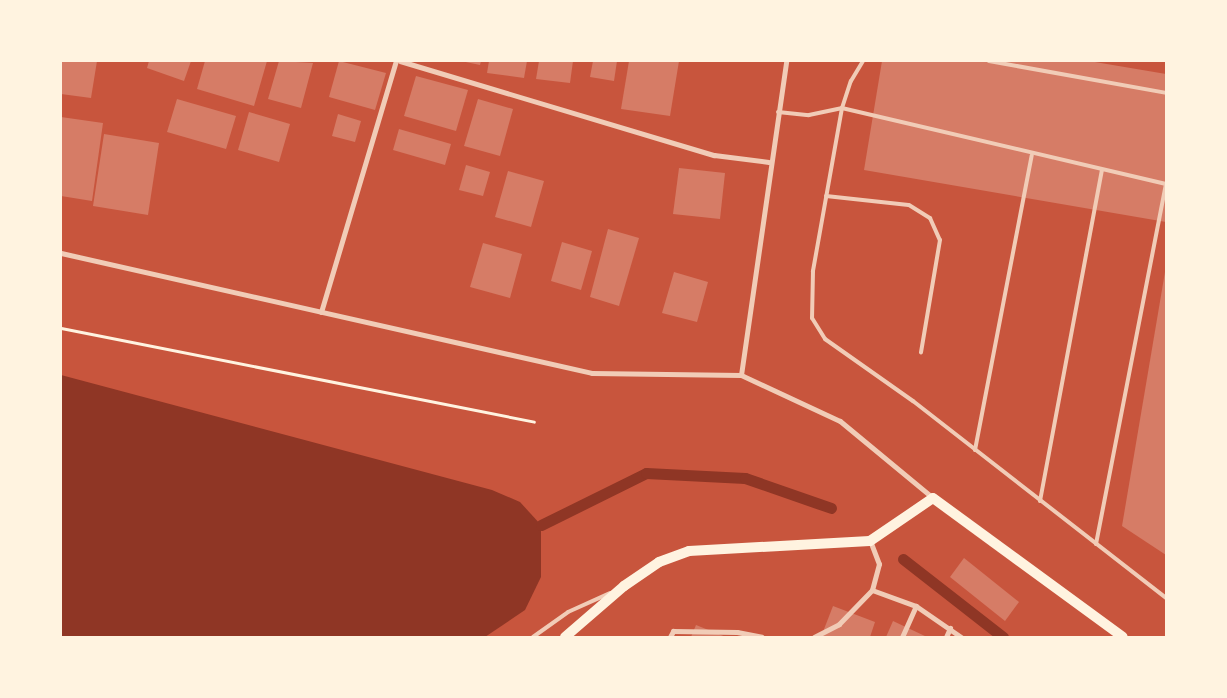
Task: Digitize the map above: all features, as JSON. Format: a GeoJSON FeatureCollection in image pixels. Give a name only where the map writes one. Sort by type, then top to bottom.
{"type":"FeatureCollection","features":[{"type":"Feature","properties":{"kind":"main road"},"geometry":{"type":"LineString","coordinates":[[565,637],[624,586],[659,562],[689,551],[870,541],[934,498],[1123,637]]}},
{"type":"Feature","properties":{"kind":"street"},"geometry":{"type":"LineString","coordinates":[[321,312],[396,61]]}},
{"type":"Feature","properties":{"kind":"street"},"geometry":{"type":"LineString","coordinates":[[400,61],[714,154],[769,162]]}},
{"type":"Feature","properties":{"kind":"street"},"geometry":{"type":"LineString","coordinates":[[741,375],[769,162],[786,61]]}},
{"type":"Feature","properties":{"kind":"street"},"geometry":{"type":"LineString","coordinates":[[61,253],[592,373],[741,375],[840,420],[934,498]]}},
{"type":"Feature","properties":{"kind":"street"},"geometry":{"type":"LineString","coordinates":[[814,637],[839,624],[872,590],[879,564],[870,541]]}},
{"type":"Feature","properties":{"kind":"street"},"geometry":{"type":"LineString","coordinates":[[872,590],[916,606],[961,637]]}},
{"type":"Feature","properties":{"kind":"street"},"geometry":{"type":"LineString","coordinates":[[902,637],[916,606]]}},
{"type":"Feature","properties":{"kind":"street"},"geometry":{"type":"LineString","coordinates":[[946,637],[950,628]]}},
{"type":"Feature","properties":{"kind":"street"},"geometry":{"type":"LineString","coordinates":[[670,637],[673,631],[737,632],[762,637]]}},
{"type":"Feature","properties":{"kind":"lane"},"geometry":{"type":"LineString","coordinates":[[863,61],[851,81],[842,108],[813,271],[812,318],[824,339],[975,450],[1166,598]]}},
{"type":"Feature","properties":{"kind":"lane"},"geometry":{"type":"LineString","coordinates":[[989,61],[1166,93]]}},
{"type":"Feature","properties":{"kind":"lane"},"geometry":{"type":"LineString","coordinates":[[778,112],[809,115],[842,108],[1032,155],[1166,185],[1096,544]]}},
{"type":"Feature","properties":{"kind":"lane"},"geometry":{"type":"LineString","coordinates":[[975,450],[1032,155]]}},
{"type":"Feature","properties":{"kind":"lane"},"geometry":{"type":"LineString","coordinates":[[1040,501],[1102,170]]}},
{"type":"Feature","properties":{"kind":"lane"},"geometry":{"type":"LineString","coordinates":[[826,196],[910,205],[930,218],[940,240],[921,352]]}},
{"type":"Feature","properties":{"kind":"lane"},"geometry":{"type":"LineString","coordinates":[[533,637],[568,612],[624,586]]}},
{"type":"Feature","properties":{"kind":"path"},"geometry":{"type":"LineString","coordinates":[[61,328],[534,422]]}},
{"type":"Feature","properties":{"kind":"shaded area"},"geometry":{"type":"Polygon","coordinates":[[[61,375],[492,490],[520,502],[541,525],[541,577],[525,610],[485,637],[61,637],[61,375]]]}},
{"type":"Feature","properties":{"kind":"building"},"geometry":{"type":"Polygon","coordinates":[[[61,61],[97,61],[91,98],[61,94],[61,61]]]}},
{"type":"Feature","properties":{"kind":"building"},"geometry":{"type":"Polygon","coordinates":[[[149,61],[191,61],[184,81],[147,68],[149,61]]]}},
{"type":"Feature","properties":{"kind":"building"},"geometry":{"type":"Polygon","coordinates":[[[205,61],[267,61],[254,106],[197,89],[205,61]]]}},
{"type":"Feature","properties":{"kind":"building"},"geometry":{"type":"Polygon","coordinates":[[[279,61],[313,63],[301,108],[268,99],[279,61]]]}},
{"type":"Feature","properties":{"kind":"building"},"geometry":{"type":"Polygon","coordinates":[[[339,61],[386,73],[375,110],[329,97],[339,61]]]}},
{"type":"Feature","properties":{"kind":"building"},"geometry":{"type":"Polygon","coordinates":[[[461,61],[481,61],[480,65],[461,61]]]}},
{"type":"Feature","properties":{"kind":"building"},"geometry":{"type":"Polygon","coordinates":[[[489,61],[527,61],[524,78],[487,73],[489,61]]]}},
{"type":"Feature","properties":{"kind":"building"},"geometry":{"type":"Polygon","coordinates":[[[539,61],[573,61],[570,83],[536,79],[539,61]]]}},
{"type":"Feature","properties":{"kind":"building"},"geometry":{"type":"Polygon","coordinates":[[[593,61],[617,61],[614,81],[590,77],[593,61]]]}},
{"type":"Feature","properties":{"kind":"building"},"geometry":{"type":"Polygon","coordinates":[[[629,61],[679,61],[670,116],[621,109],[629,61]]]}},
{"type":"Feature","properties":{"kind":"building"},"geometry":{"type":"Polygon","coordinates":[[[882,61],[1089,61],[1166,74],[1166,222],[864,170],[882,61]]]}},
{"type":"Feature","properties":{"kind":"building"},"geometry":{"type":"Polygon","coordinates":[[[416,76],[468,90],[456,131],[404,116],[416,76]]]}},
{"type":"Feature","properties":{"kind":"building"},"geometry":{"type":"Polygon","coordinates":[[[177,99],[236,116],[226,149],[167,132],[177,99]]]}},
{"type":"Feature","properties":{"kind":"building"},"geometry":{"type":"Polygon","coordinates":[[[478,99],[513,109],[500,156],[464,146],[478,99]]]}},
{"type":"Feature","properties":{"kind":"building"},"geometry":{"type":"Polygon","coordinates":[[[249,112],[290,124],[279,162],[238,150],[249,112]]]}},
{"type":"Feature","properties":{"kind":"building"},"geometry":{"type":"Polygon","coordinates":[[[338,114],[361,121],[355,142],[332,136],[338,114]]]}},
{"type":"Feature","properties":{"kind":"building"},"geometry":{"type":"Polygon","coordinates":[[[61,117],[103,123],[92,201],[61,196],[61,117]]]}},
{"type":"Feature","properties":{"kind":"building"},"geometry":{"type":"Polygon","coordinates":[[[399,129],[451,144],[445,165],[393,150],[399,129]]]}},
{"type":"Feature","properties":{"kind":"building"},"geometry":{"type":"Polygon","coordinates":[[[104,134],[159,143],[148,215],[93,206],[104,134]]]}},
{"type":"Feature","properties":{"kind":"building"},"geometry":{"type":"Polygon","coordinates":[[[466,165],[490,172],[483,196],[459,190],[466,165]]]}},
{"type":"Feature","properties":{"kind":"building"},"geometry":{"type":"Polygon","coordinates":[[[679,168],[725,173],[720,219],[673,214],[679,168]]]}},
{"type":"Feature","properties":{"kind":"building"},"geometry":{"type":"Polygon","coordinates":[[[508,171],[544,181],[531,227],[495,217],[508,171]]]}},
{"type":"Feature","properties":{"kind":"building"},"geometry":{"type":"Polygon","coordinates":[[[608,229],[639,238],[619,306],[590,297],[608,229]]]}},
{"type":"Feature","properties":{"kind":"building"},"geometry":{"type":"Polygon","coordinates":[[[562,242],[592,251],[581,290],[551,281],[562,242]]]}},
{"type":"Feature","properties":{"kind":"building"},"geometry":{"type":"Polygon","coordinates":[[[483,243],[522,254],[510,298],[470,287],[483,243]]]}},
{"type":"Feature","properties":{"kind":"building"},"geometry":{"type":"Polygon","coordinates":[[[674,272],[708,282],[697,322],[662,313],[674,272]]]}},
{"type":"Feature","properties":{"kind":"building"},"geometry":{"type":"Polygon","coordinates":[[[1166,272],[1166,555],[1122,526],[1166,272]]]}},
{"type":"Feature","properties":{"kind":"building"},"geometry":{"type":"Polygon","coordinates":[[[964,558],[1019,602],[1005,621],[950,577],[964,558]]]}},
{"type":"Feature","properties":{"kind":"building"},"geometry":{"type":"Polygon","coordinates":[[[833,606],[875,622],[870,637],[821,637],[833,606]]]}},
{"type":"Feature","properties":{"kind":"building"},"geometry":{"type":"Polygon","coordinates":[[[893,621],[927,637],[886,637],[893,621]]]}},
{"type":"Feature","properties":{"kind":"building"},"geometry":{"type":"Polygon","coordinates":[[[696,625],[726,637],[691,637],[696,625]]]}},
{"type":"Feature","properties":{"kind":"waterway"},"geometry":{"type":"LineString","coordinates":[[541,525],[646,473],[745,478],[831,508]]}},
{"type":"Feature","properties":{"kind":"waterway"},"geometry":{"type":"LineString","coordinates":[[903,559],[1003,637]]}}]}
